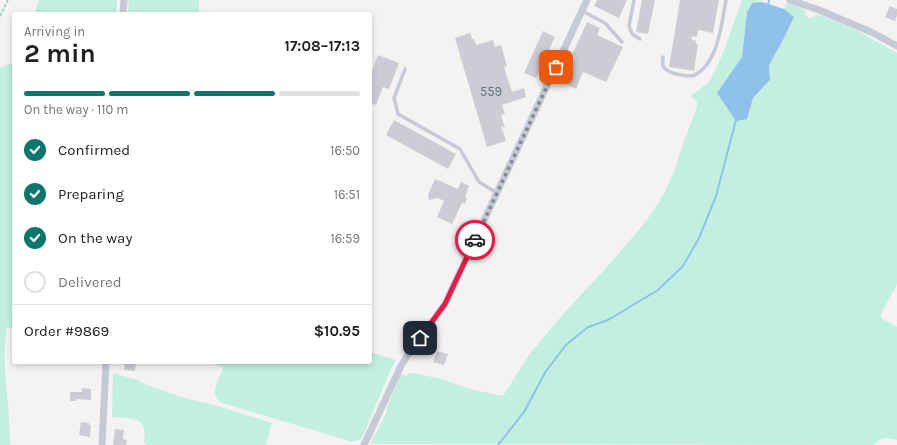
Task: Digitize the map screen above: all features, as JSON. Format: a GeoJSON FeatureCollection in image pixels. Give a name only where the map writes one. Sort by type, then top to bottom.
{"type":"FeatureCollection","features":[{"type":"Feature","properties":{"kind":"street"},"geometry":{"type":"LineString","coordinates":[[122,12],[124,0]]}},
{"type":"Feature","properties":{"kind":"street"},"geometry":{"type":"LineString","coordinates":[[364,445],[400,366],[445,304],[587,0]]}},
{"type":"Feature","properties":{"kind":"street"},"geometry":{"type":"LineString","coordinates":[[790,0],[819,10],[871,32],[897,46]]}},
{"type":"Feature","properties":{"kind":"street"},"geometry":{"type":"LineString","coordinates":[[102,445],[106,364]]}},
{"type":"Feature","properties":{"kind":"lane"},"geometry":{"type":"LineString","coordinates":[[634,0],[629,26],[632,34],[640,40]]}},
{"type":"Feature","properties":{"kind":"lane"},"geometry":{"type":"LineString","coordinates":[[664,57],[662,64],[669,72],[693,76],[705,68],[710,60],[718,38],[726,0]]}},
{"type":"Feature","properties":{"kind":"lane"},"geometry":{"type":"LineString","coordinates":[[582,11],[605,23],[622,42]]}},
{"type":"Feature","properties":{"kind":"lane"},"geometry":{"type":"LineString","coordinates":[[405,69],[394,98],[398,114],[460,149],[479,182],[497,193]]}},
{"type":"Feature","properties":{"kind":"path"},"geometry":{"type":"LineString","coordinates":[[0,16],[8,0]]}},
{"type":"Feature","properties":{"kind":"green space"},"geometry":{"type":"Polygon","coordinates":[[[39,0],[117,0],[116,12],[36,12],[39,0]]]}},
{"type":"Feature","properties":{"kind":"green space"},"geometry":{"type":"Polygon","coordinates":[[[129,0],[199,0],[199,12],[128,12],[129,0]]]}},
{"type":"Feature","properties":{"kind":"green space"},"geometry":{"type":"Polygon","coordinates":[[[742,0],[758,0],[762,2],[752,3],[747,12],[742,57],[718,93],[747,119],[753,98],[770,80],[769,65],[794,17],[784,9],[787,3],[804,9],[808,19],[816,15],[820,15],[856,30],[897,53],[897,284],[881,314],[881,318],[897,327],[897,440],[884,438],[879,440],[874,445],[370,444],[386,414],[387,407],[401,374],[405,376],[410,373],[415,373],[439,378],[470,389],[503,396],[529,355],[564,313],[608,266],[647,220],[665,192],[674,172],[683,143],[697,108],[697,102],[691,96],[710,81],[723,53],[742,0]]]}},
{"type":"Feature","properties":{"kind":"green space"},"geometry":{"type":"Polygon","coordinates":[[[12,63],[12,328],[7,327],[5,342],[5,371],[10,445],[0,445],[0,68],[12,63]]]}},
{"type":"Feature","properties":{"kind":"green space"},"geometry":{"type":"Polygon","coordinates":[[[372,353],[396,360],[362,438],[353,442],[222,403],[215,395],[215,391],[223,367],[212,364],[372,364],[372,353]]]}},
{"type":"Feature","properties":{"kind":"green space"},"geometry":{"type":"Polygon","coordinates":[[[113,373],[137,380],[184,398],[218,406],[272,423],[266,445],[147,445],[144,443],[145,434],[142,423],[132,419],[112,417],[113,373]]]}},
{"type":"Feature","properties":{"kind":"water"},"geometry":{"type":"Polygon","coordinates":[[[762,2],[784,9],[794,17],[769,65],[770,80],[753,98],[747,119],[736,121],[717,93],[742,57],[747,12],[752,3],[762,2]]]}},
{"type":"Feature","properties":{"kind":"building"},"geometry":{"type":"Polygon","coordinates":[[[597,0],[627,0],[619,18],[594,6],[597,0]]]}},
{"type":"Feature","properties":{"kind":"building"},"geometry":{"type":"Polygon","coordinates":[[[642,0],[655,0],[648,34],[636,32],[642,0]]]}},
{"type":"Feature","properties":{"kind":"building"},"geometry":{"type":"Polygon","coordinates":[[[680,0],[719,0],[713,33],[698,30],[697,37],[692,36],[691,39],[696,41],[696,44],[698,44],[694,71],[669,67],[680,0]]]}},
{"type":"Feature","properties":{"kind":"building"},"geometry":{"type":"Polygon","coordinates":[[[890,6],[897,9],[895,21],[885,17],[890,6]]]}},
{"type":"Feature","properties":{"kind":"building"},"geometry":{"type":"Polygon","coordinates":[[[587,22],[600,28],[597,35],[623,47],[606,82],[583,72],[576,89],[563,83],[575,57],[572,55],[587,22]]]}},
{"type":"Feature","properties":{"kind":"building"},"geometry":{"type":"Polygon","coordinates":[[[543,31],[555,37],[536,78],[524,73],[543,31]]]}},
{"type":"Feature","properties":{"kind":"building"},"geometry":{"type":"Polygon","coordinates":[[[470,33],[476,45],[493,40],[495,47],[501,45],[507,66],[504,67],[512,92],[524,88],[526,97],[502,105],[505,114],[501,115],[505,128],[501,126],[506,141],[487,147],[455,38],[470,33]]]}},
{"type":"Feature","properties":{"kind":"building"},"geometry":{"type":"Polygon","coordinates":[[[378,55],[399,63],[389,89],[383,87],[376,105],[372,104],[372,71],[378,55]]]}},
{"type":"Feature","properties":{"kind":"building"},"geometry":{"type":"Polygon","coordinates":[[[394,120],[456,154],[448,169],[386,135],[394,120]]]}},
{"type":"Feature","properties":{"kind":"building"},"geometry":{"type":"Polygon","coordinates":[[[435,179],[458,189],[461,182],[469,186],[465,197],[467,198],[465,204],[462,203],[452,224],[437,217],[444,201],[438,198],[429,200],[428,195],[435,179]]]}},
{"type":"Feature","properties":{"kind":"building"},"geometry":{"type":"Polygon","coordinates":[[[437,351],[448,354],[444,365],[433,362],[437,351]]]}},
{"type":"Feature","properties":{"kind":"building"},"geometry":{"type":"Polygon","coordinates":[[[125,364],[136,364],[135,371],[124,370],[125,364]]]}},
{"type":"Feature","properties":{"kind":"building"},"geometry":{"type":"Polygon","coordinates":[[[82,388],[91,389],[91,400],[76,399],[76,401],[70,401],[70,392],[82,392],[82,388]]]}},
{"type":"Feature","properties":{"kind":"building"},"geometry":{"type":"Polygon","coordinates":[[[81,422],[89,423],[89,425],[91,425],[90,437],[79,435],[81,422]]]}},
{"type":"Feature","properties":{"kind":"building"},"geometry":{"type":"Polygon","coordinates":[[[115,429],[124,430],[123,439],[127,440],[126,445],[113,445],[115,429]]]}},
{"type":"Feature","properties":{"kind":"waterway"},"geometry":{"type":"LineString","coordinates":[[768,5],[769,0]]}},
{"type":"Feature","properties":{"kind":"waterway"},"geometry":{"type":"LineString","coordinates":[[498,445],[524,412],[546,371],[566,345],[588,327],[608,320],[658,290],[683,266],[699,238],[716,196],[736,120]]}},
{"type":"Feature","properties":{"kind":"way so far"},"geometry":{"type":"LineString","coordinates":[[475,240],[556,67]]}},
{"type":"Feature","properties":{"kind":"route"},"geometry":{"type":"LineString","coordinates":[[420,338],[445,304],[475,240]]}}]}
